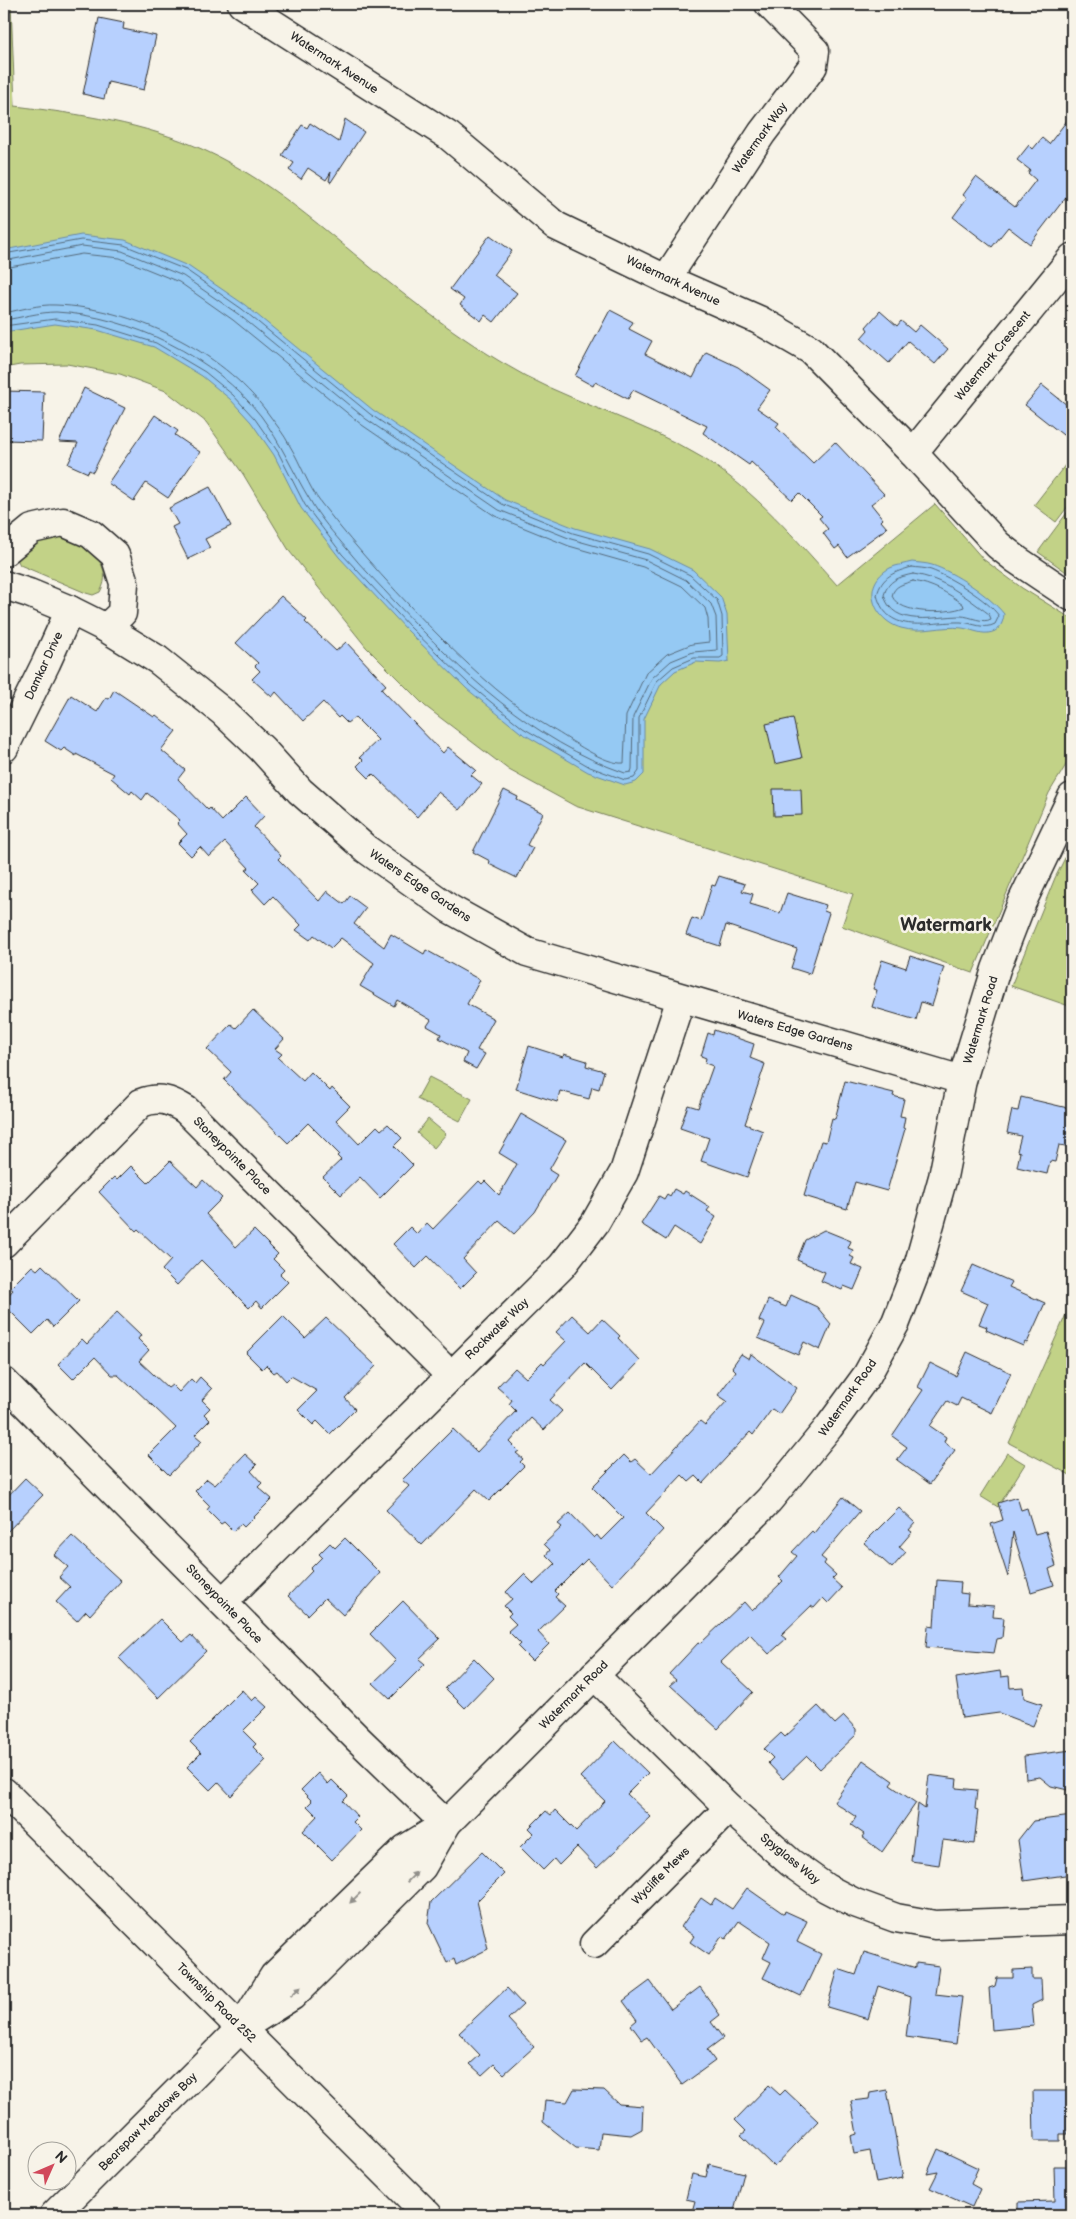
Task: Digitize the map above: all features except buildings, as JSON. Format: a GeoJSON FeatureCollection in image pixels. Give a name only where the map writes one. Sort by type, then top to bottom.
{"type":"FeatureCollection","features":[{"type":"Feature","properties":{"kind":"street","name":"Watermark Avenue"},"geometry":{"type":"LineString","coordinates":[[242,4],[449,136],[556,226],[666,279],[759,320],[811,350],[913,453],[998,545],[1072,597]]}},
{"type":"Feature","properties":{"kind":"street","name":"Watermark Way"},"geometry":{"type":"LineString","coordinates":[[666,279],[762,132],[813,66],[815,51],[769,4]]}},
{"type":"Feature","properties":{"kind":"street","name":"Watermark Crescent"},"geometry":{"type":"LineString","coordinates":[[913,453],[1072,258]]}},
{"type":"Feature","properties":{"kind":"street"},"geometry":{"type":"LineString","coordinates":[[4,552],[32,529],[63,522],[91,534],[115,555],[124,583],[122,613],[106,628]]}},
{"type":"Feature","properties":{"kind":"street","name":"Waters Edge Gardens"},"geometry":{"type":"LineString","coordinates":[[4,585],[29,592],[70,610],[106,628],[158,660],[222,712],[262,749],[300,791],[366,849],[450,909],[527,952],[962,1080]]}},
{"type":"Feature","properties":{"kind":"street","name":"Damkar Drive"},"geometry":{"type":"LineString","coordinates":[[4,748],[70,610]]}},
{"type":"Feature","properties":{"kind":"street","name":"Watermark Road"},"geometry":{"type":"LineString","coordinates":[[241,2028],[292,1996],[422,1867],[446,1824],[769,1500],[829,1427],[867,1375],[896,1322],[920,1263],[943,1178],[962,1080],[996,969],[1022,902],[1072,797]]}},
{"type":"Feature","properties":{"kind":"street","name":"Rockwater Way"},"geometry":{"type":"LineString","coordinates":[[223,1602],[562,1266],[595,1223],[624,1172],[681,998]]}},
{"type":"Feature","properties":{"kind":"street","name":"Stoneypointe Place"},"geometry":{"type":"LineString","coordinates":[[4,1243],[141,1103],[153,1099],[176,1104],[186,1110],[450,1375]]}},
{"type":"Feature","properties":{"kind":"street","name":"Stoneypointe Place"},"geometry":{"type":"LineString","coordinates":[[4,1382],[358,1739],[446,1824]]}},
{"type":"Feature","properties":{"kind":"street","name":"Spyglass Way"},"geometry":{"type":"LineString","coordinates":[[594,1675],[729,1808],[791,1863],[826,1888],[855,1903],[896,1918],[935,1925],[1072,1920]]}},
{"type":"Feature","properties":{"kind":"street","name":"Township Road 252"},"geometry":{"type":"LineString","coordinates":[[4,1792],[428,2215]]}},
{"type":"Feature","properties":{"kind":"street","name":"Wycliffe Mews"},"geometry":{"type":"LineString","coordinates":[[594,1944],[729,1808]]}},
{"type":"Feature","properties":{"kind":"street","name":"Bearspaw Meadows Bay"},"geometry":{"type":"LineString","coordinates":[[54,2215],[241,2028]]}},
{"type":"Feature","properties":{"kind":"green space"},"geometry":{"type":"Polygon","coordinates":[[[4,4],[11,4],[15,106],[88,116],[135,126],[204,150],[231,164],[307,215],[413,301],[488,354],[550,388],[679,444],[722,471],[774,517],[837,585],[935,504],[983,559],[1022,588],[1072,619],[1072,755],[1049,793],[973,973],[842,926],[853,894],[575,806],[509,770],[425,706],[366,647],[290,552],[243,474],[206,422],[166,391],[120,374],[67,364],[20,365],[4,368],[4,4]]]}},
{"type":"Feature","properties":{"kind":"green space"},"geometry":{"type":"Polygon","coordinates":[[[1066,464],[1072,469],[1072,501],[1056,522],[1034,505],[1066,464]]]}},
{"type":"Feature","properties":{"kind":"green space"},"geometry":{"type":"Polygon","coordinates":[[[1072,506],[1072,576],[1038,552],[1072,506]]]}},
{"type":"Feature","properties":{"kind":"green space"},"geometry":{"type":"Polygon","coordinates":[[[71,534],[92,552],[102,566],[104,583],[100,592],[93,595],[20,565],[15,555],[22,543],[71,534]]]}},
{"type":"Feature","properties":{"kind":"green space"},"geometry":{"type":"Polygon","coordinates":[[[1072,844],[1072,1007],[1011,986],[1055,878],[1072,844]]]}},
{"type":"Feature","properties":{"kind":"green space"},"geometry":{"type":"Polygon","coordinates":[[[429,1077],[472,1099],[460,1121],[417,1099],[429,1077]]]}},
{"type":"Feature","properties":{"kind":"green space"},"geometry":{"type":"Polygon","coordinates":[[[428,1119],[446,1134],[434,1148],[417,1133],[428,1119]]]}},
{"type":"Feature","properties":{"kind":"green space"},"geometry":{"type":"Polygon","coordinates":[[[1072,1301],[1072,1476],[1009,1443],[1072,1301]]]}},
{"type":"Feature","properties":{"kind":"green space"},"geometry":{"type":"Polygon","coordinates":[[[1007,1453],[1025,1464],[998,1507],[980,1496],[1007,1453]]]}},
{"type":"Feature","properties":{"kind":"water"},"geometry":{"type":"Polygon","coordinates":[[[81,235],[125,240],[188,266],[245,305],[373,410],[505,500],[575,528],[650,549],[693,570],[721,597],[727,615],[729,661],[720,663],[696,662],[675,671],[661,684],[644,719],[644,774],[636,782],[625,785],[588,772],[520,732],[467,689],[407,630],[339,557],[301,508],[274,455],[251,422],[230,399],[202,376],[154,347],[97,330],[55,324],[4,332],[4,250],[81,235]]]}},
{"type":"Feature","properties":{"kind":"water"},"geometry":{"type":"Polygon","coordinates":[[[912,562],[930,564],[941,568],[981,592],[1004,614],[1000,627],[995,631],[985,633],[955,627],[909,630],[891,624],[877,610],[873,592],[875,583],[890,568],[912,562]]]}},
{"type":"Feature","properties":{"kind":"district","name":"Watermark"},"geometry":{"type":"Point","coordinates":[946,925]}}]}
